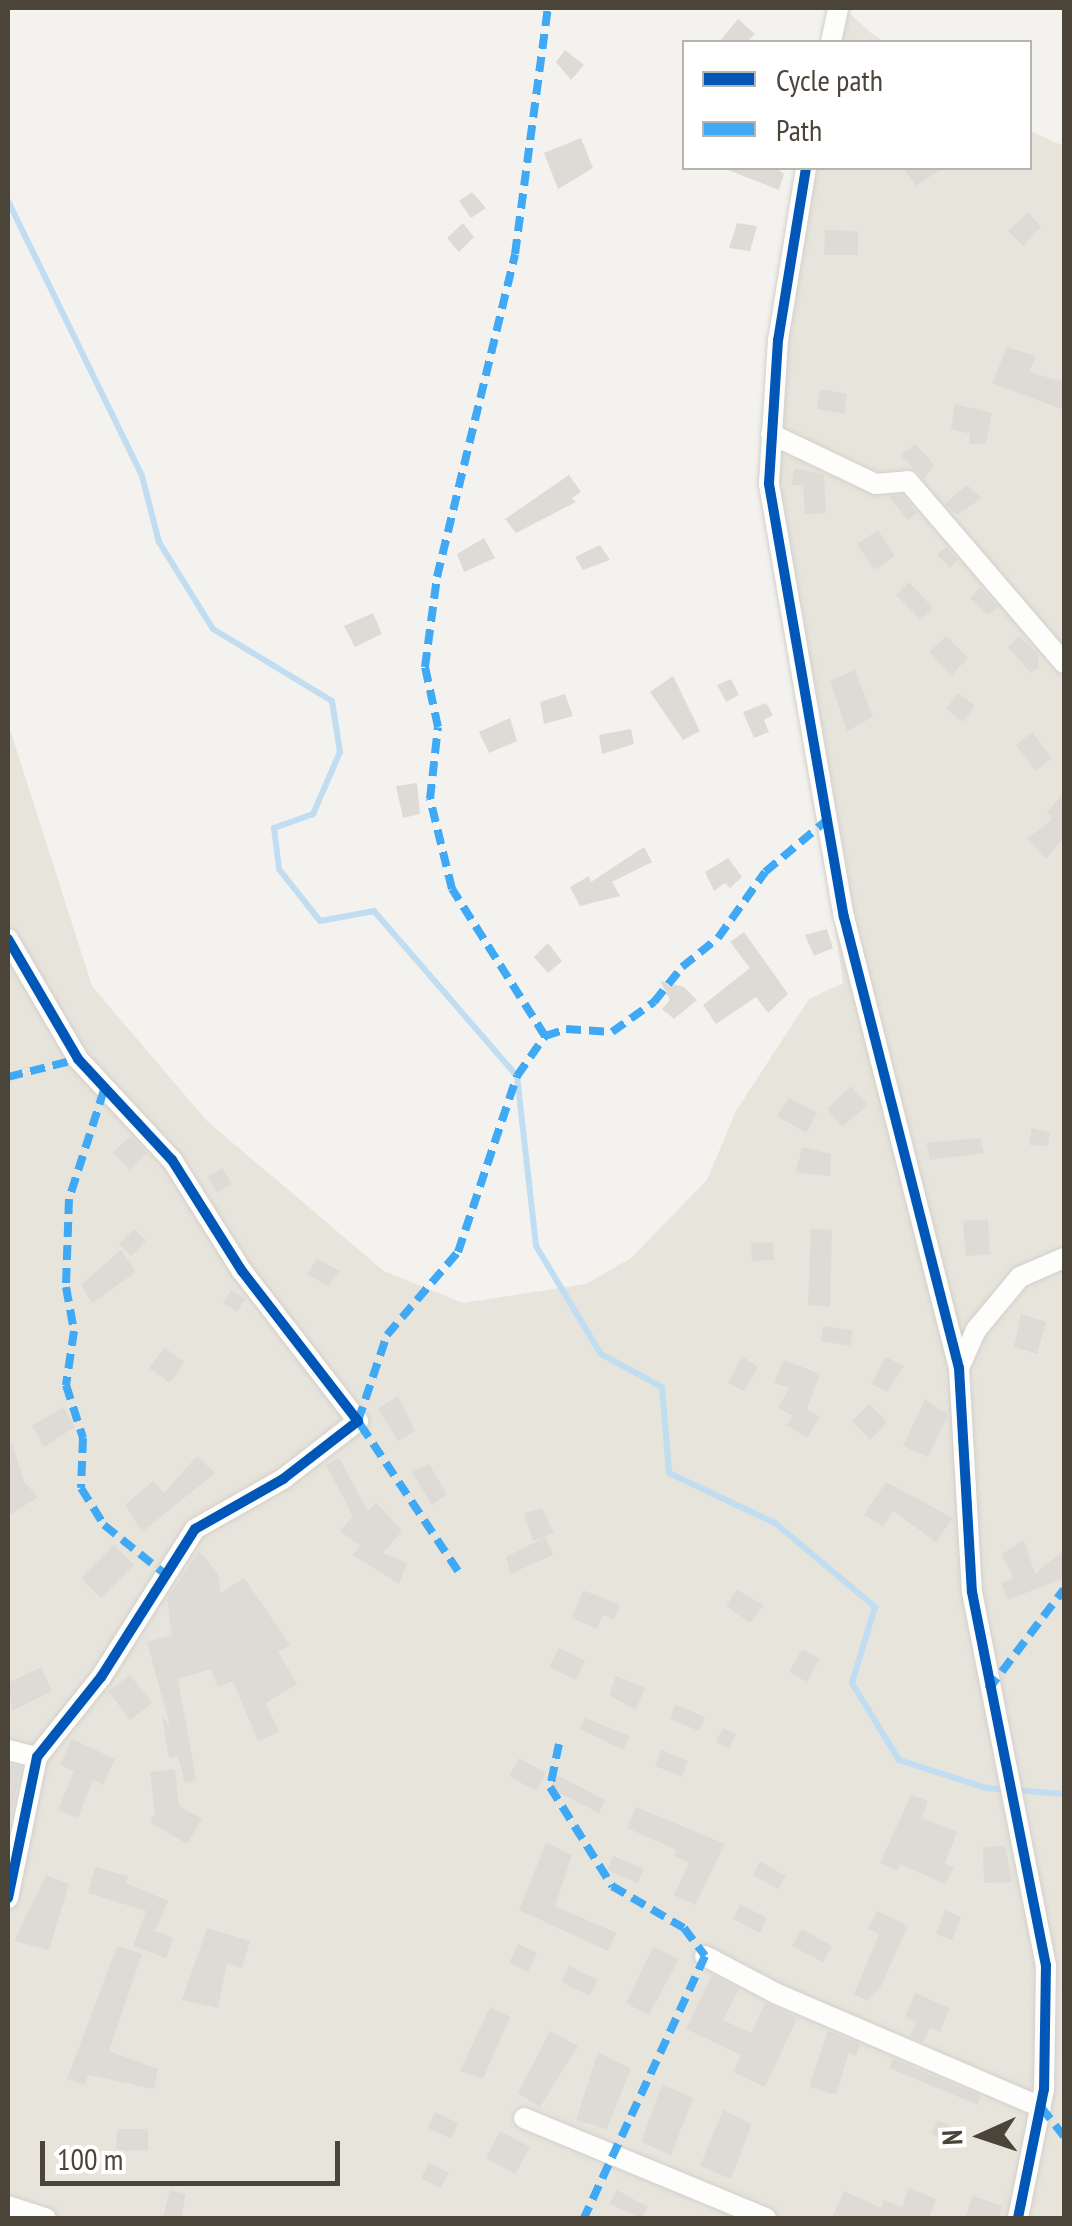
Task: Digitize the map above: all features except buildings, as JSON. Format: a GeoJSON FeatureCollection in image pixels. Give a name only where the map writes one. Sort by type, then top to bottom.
{"type":"FeatureCollection","features":[{"type":"Feature","properties":{"kind":"street"},"geometry":{"type":"LineString","coordinates":[[831,40],[838,8]]}},
{"type":"Feature","properties":{"kind":"street"},"geometry":{"type":"LineString","coordinates":[[806,170],[778,340],[769,484],[844,916],[959,1368],[972,1592],[993,1724],[1046,1964],[1042,2106],[1018,2218]]}},
{"type":"Feature","properties":{"kind":"street"},"geometry":{"type":"LineString","coordinates":[[771,434],[876,484],[908,481],[1064,663]]}},
{"type":"Feature","properties":{"kind":"street"},"geometry":{"type":"LineString","coordinates":[[8,940],[78,1059],[172,1160],[242,1271],[358,1421],[282,1478],[195,1528],[101,1676],[37,1757],[8,1898]]}},
{"type":"Feature","properties":{"kind":"street"},"geometry":{"type":"LineString","coordinates":[[959,1368],[976,1330],[1020,1277],[1064,1258]]}},
{"type":"Feature","properties":{"kind":"street"},"geometry":{"type":"LineString","coordinates":[[8,1750],[37,1757]]}},
{"type":"Feature","properties":{"kind":"street"},"geometry":{"type":"LineString","coordinates":[[704,1956],[777,1994],[1042,2106]]}},
{"type":"Feature","properties":{"kind":"street"},"geometry":{"type":"LineString","coordinates":[[524,2118],[766,2218]]}},
{"type":"Feature","properties":{"kind":"street"},"geometry":{"type":"LineString","coordinates":[[8,2206],[46,2218]]}},
{"type":"Feature","properties":{"kind":"shaded area"},"geometry":{"type":"Polygon","coordinates":[[[844,8],[882,40],[837,40],[844,8]]]}},
{"type":"Feature","properties":{"kind":"shaded area"},"geometry":{"type":"Polygon","coordinates":[[[1032,132],[1064,146],[1064,2218],[8,2218],[8,723],[92,986],[207,1121],[384,1271],[463,1303],[586,1284],[631,1258],[707,1180],[736,1111],[809,999],[843,983],[774,485],[784,340],[813,170],[1032,170],[1032,132]]]}},
{"type":"Feature","properties":{"kind":"waterway"},"geometry":{"type":"LineString","coordinates":[[8,201],[142,476],[159,542],[213,629],[332,701],[340,752],[313,814],[274,828],[279,869],[320,921],[374,911],[517,1076],[536,1246],[601,1354],[662,1387],[669,1473],[775,1523],[875,1607],[852,1683],[899,1760],[986,1788],[1064,1794]]}},
{"type":"Feature","properties":{"kind":"marked path"},"geometry":{"type":"LineString","coordinates":[[545,1036],[452,889],[430,799],[438,727],[425,667],[437,577],[515,254],[548,8]]}},
{"type":"Feature","properties":{"kind":"marked path"},"geometry":{"type":"LineString","coordinates":[[458,1571],[358,1421],[387,1335],[458,1252],[517,1076],[545,1036],[566,1029],[612,1032],[654,1002],[682,967],[718,938],[765,872],[827,820]]}},
{"type":"Feature","properties":{"kind":"marked path"},"geometry":{"type":"LineString","coordinates":[[8,1077],[78,1059]]}},
{"type":"Feature","properties":{"kind":"marked path"},"geometry":{"type":"LineString","coordinates":[[104,1090],[69,1199],[66,1287],[74,1331],[66,1385],[83,1438],[81,1488],[104,1525],[165,1574]]}},
{"type":"Feature","properties":{"kind":"marked path"},"geometry":{"type":"LineString","coordinates":[[988,1690],[1064,1589]]}},
{"type":"Feature","properties":{"kind":"marked path"},"geometry":{"type":"LineString","coordinates":[[559,1744],[550,1787],[612,1886],[684,1928],[705,1956],[584,2218]]}},
{"type":"Feature","properties":{"kind":"marked path"},"geometry":{"type":"LineString","coordinates":[[1041,2107],[1064,2136]]}},
{"type":"Feature","properties":{"kind":"cycle path"},"geometry":{"type":"LineString","coordinates":[[806,170],[778,340],[769,484],[844,917],[959,1368],[972,1592],[1046,1965],[1044,2089],[1018,2218]]}},
{"type":"Feature","properties":{"kind":"cycle path"},"geometry":{"type":"LineString","coordinates":[[8,939],[78,1059],[172,1160],[242,1271],[358,1421],[283,1479],[195,1529],[101,1677],[37,1757],[8,1898]]}}]}
